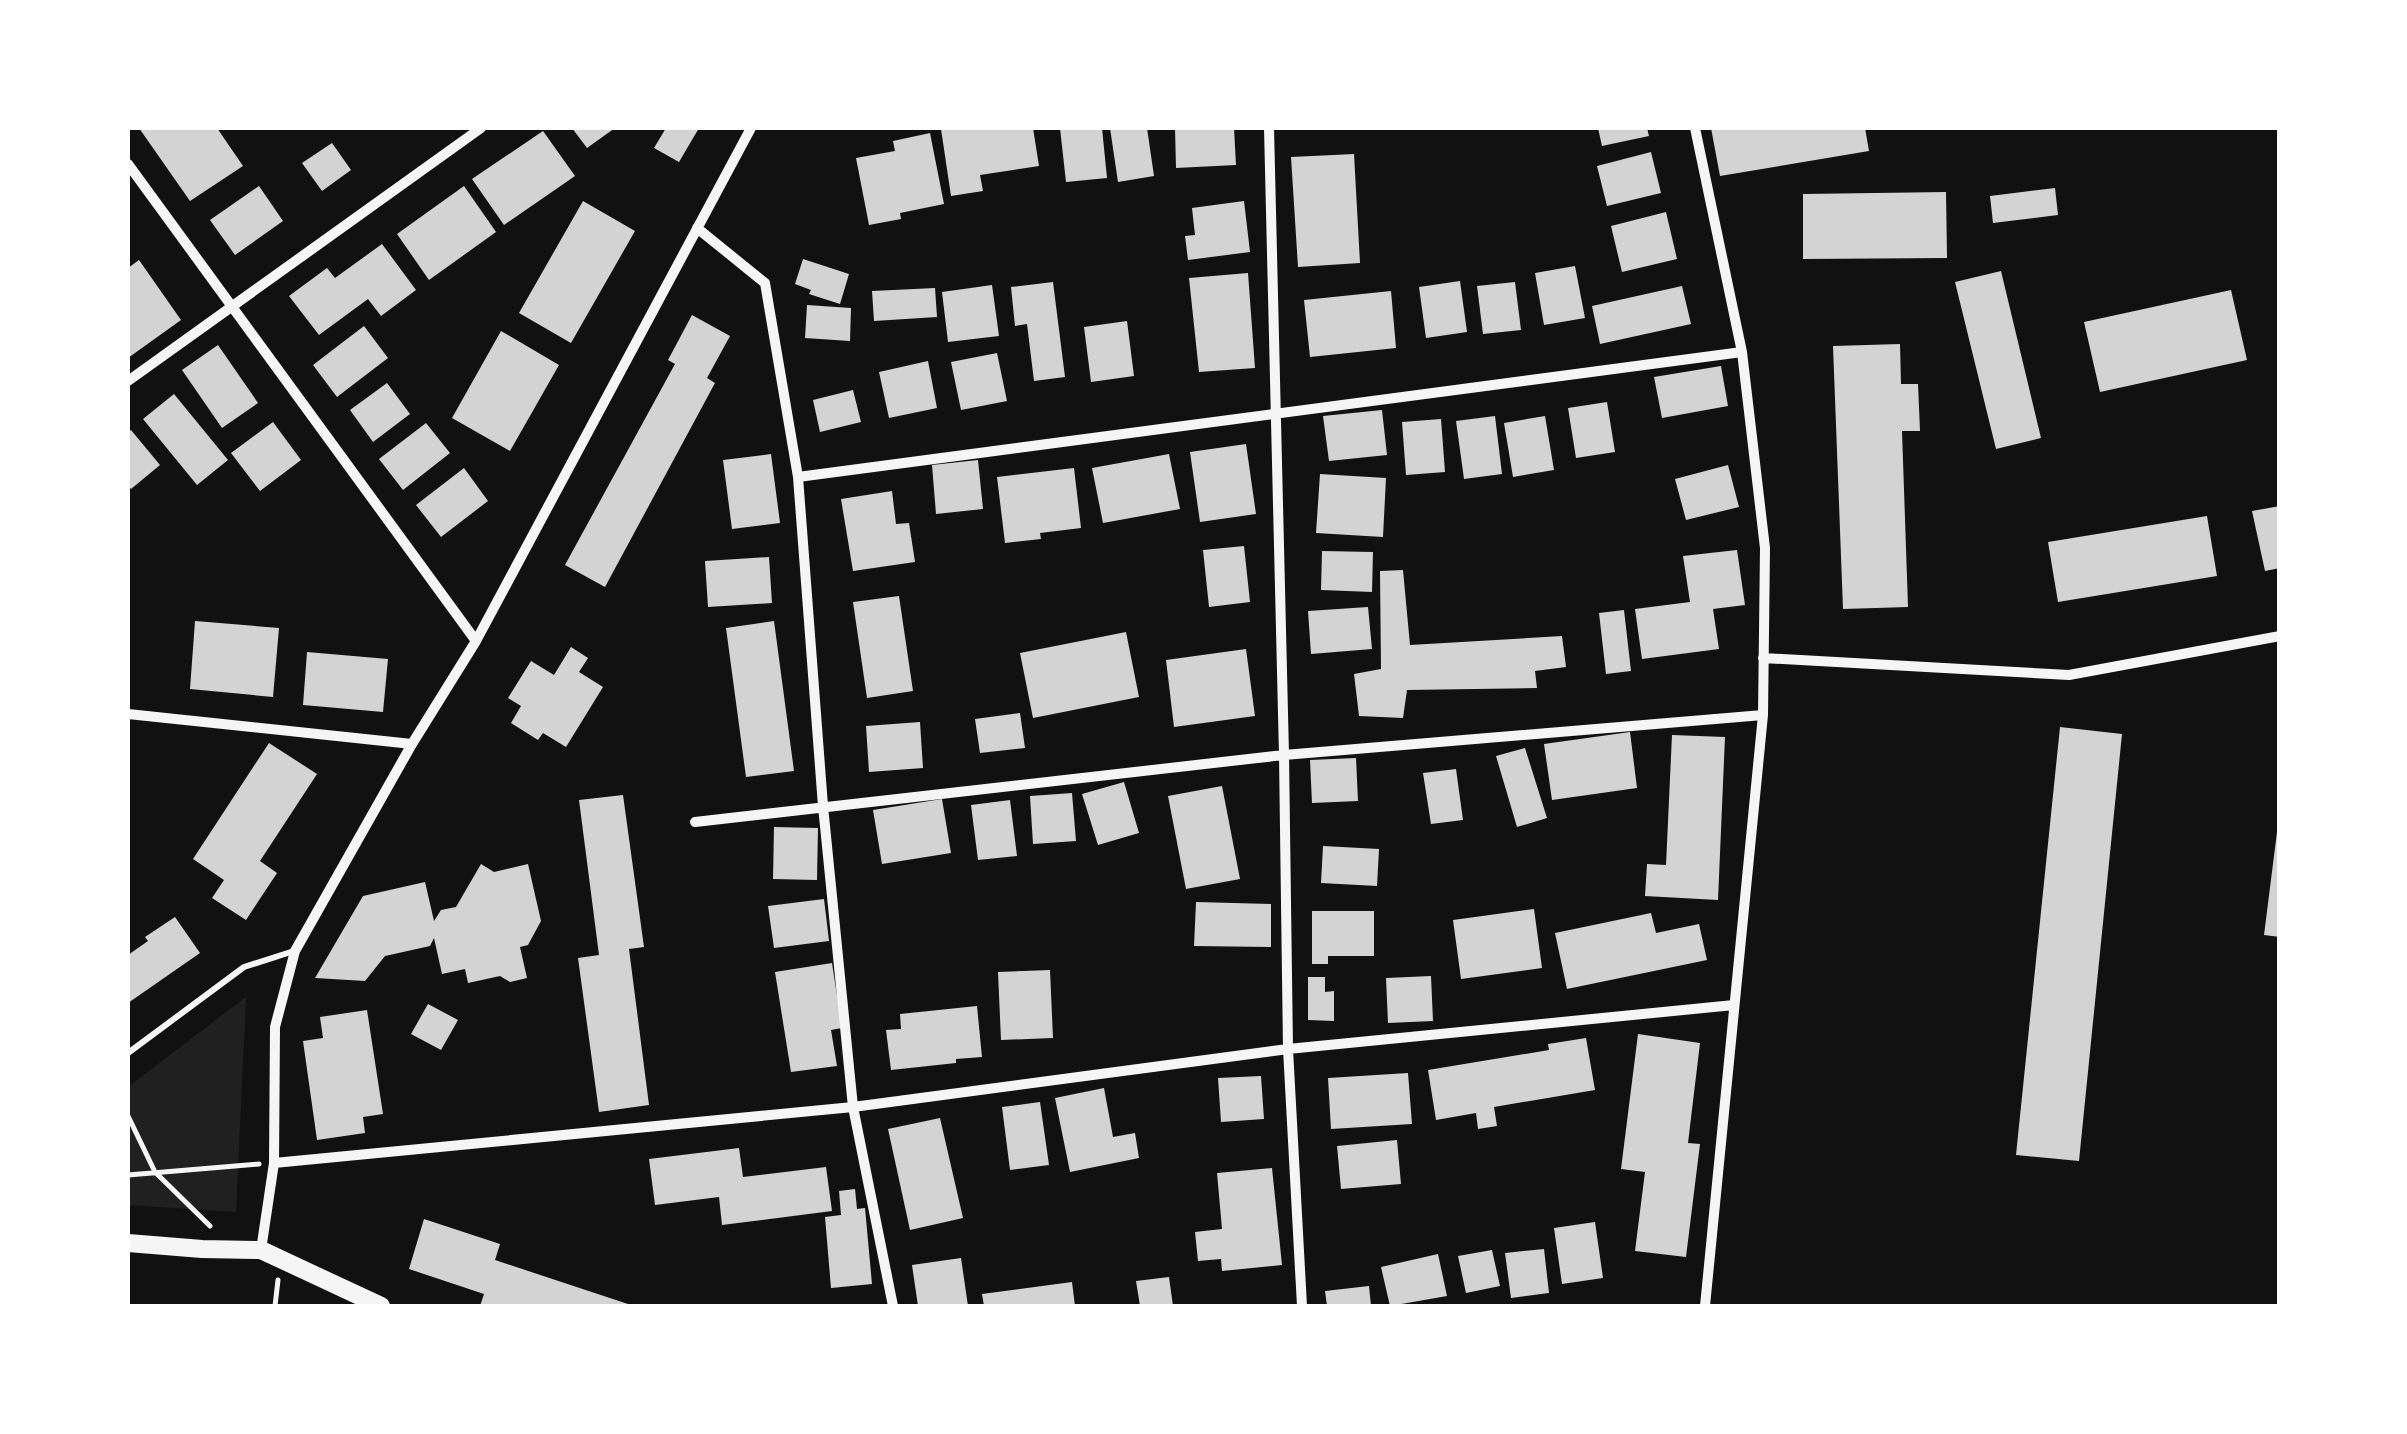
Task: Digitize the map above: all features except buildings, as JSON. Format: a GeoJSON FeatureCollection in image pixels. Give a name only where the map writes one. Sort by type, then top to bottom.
{"type":"FeatureCollection","features":[{"type":"Feature","properties":{"kind":"street"},"geometry":{"type":"LineString","coordinates":[[128,380],[481,128]]}},
{"type":"Feature","properties":{"kind":"street"},"geometry":{"type":"LineString","coordinates":[[261,1250],[274,1163],[275,1027],[295,951],[412,744],[476,641],[751,128]]}},
{"type":"Feature","properties":{"kind":"street"},"geometry":{"type":"LineString","coordinates":[[1269,128],[1288,1049],[1302,1306]]}},
{"type":"Feature","properties":{"kind":"street"},"geometry":{"type":"LineString","coordinates":[[1696,128],[1742,352],[1765,548],[1763,715],[1705,1306]]}},
{"type":"Feature","properties":{"kind":"street"},"geometry":{"type":"LineString","coordinates":[[128,164],[476,641]]}},
{"type":"Feature","properties":{"kind":"street"},"geometry":{"type":"LineString","coordinates":[[697,228],[765,284],[798,476],[823,806],[853,1107],[893,1306]]}},
{"type":"Feature","properties":{"kind":"street"},"geometry":{"type":"LineString","coordinates":[[798,476],[1742,352]]}},
{"type":"Feature","properties":{"kind":"street"},"geometry":{"type":"LineString","coordinates":[[1764,658],[2069,674],[2280,636]]}},
{"type":"Feature","properties":{"kind":"street"},"geometry":{"type":"LineString","coordinates":[[128,714],[412,744]]}},
{"type":"Feature","properties":{"kind":"street"},"geometry":{"type":"LineString","coordinates":[[694,822],[1284,755],[1763,715]]}},
{"type":"Feature","properties":{"kind":"street"},"geometry":{"type":"LineString","coordinates":[[274,1163],[853,1107],[1288,1049],[1734,1005]]}},
{"type":"Feature","properties":{"kind":"street"},"geometry":{"type":"LineString","coordinates":[[128,1244],[261,1250],[381,1306]]}},
{"type":"Feature","properties":{"kind":"lane"},"geometry":{"type":"LineString","coordinates":[[128,1053],[244,966],[295,951]]}},
{"type":"Feature","properties":{"kind":"path"},"geometry":{"type":"LineString","coordinates":[[128,1116],[155,1172],[234,1249]]}},
{"type":"Feature","properties":{"kind":"path"},"geometry":{"type":"LineString","coordinates":[[128,1175],[274,1163]]}},
{"type":"Feature","properties":{"kind":"shaded area"},"geometry":{"type":"Polygon","coordinates":[[[246,997],[236,1212],[128,1205],[128,1087],[246,997]]]}}]}
